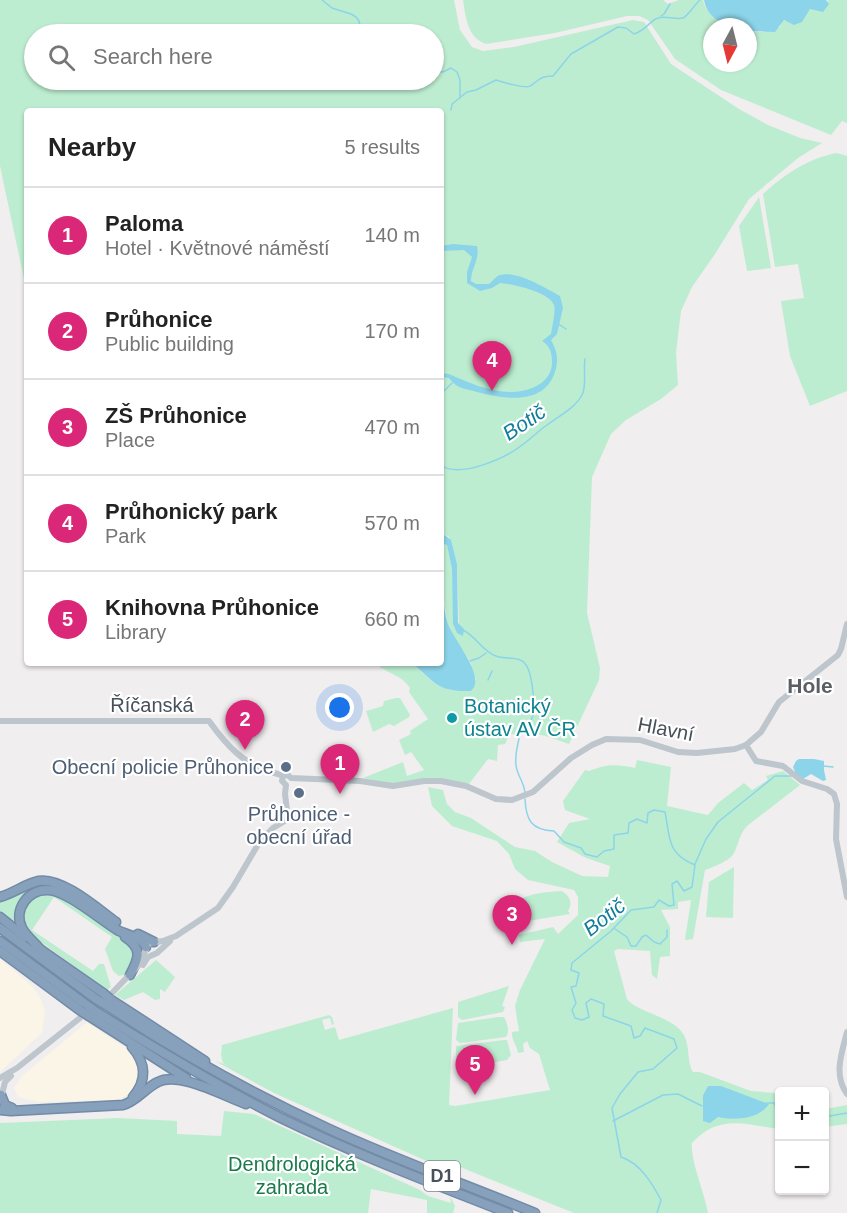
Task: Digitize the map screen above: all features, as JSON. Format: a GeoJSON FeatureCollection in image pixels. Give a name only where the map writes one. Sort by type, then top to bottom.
{"type":"FeatureCollection","features":[{"type":"Feature","properties":{"kind":"highway"},"geometry":{"type":"LineString","coordinates":[[0,897],[36,882],[54,882],[68,889],[150,945]]}},
{"type":"Feature","properties":{"kind":"highway"},"geometry":{"type":"LineString","coordinates":[[40,949],[24,932],[20,920],[23,904],[32,894],[44,890],[57,892],[150,945]]}},
{"type":"Feature","properties":{"kind":"highway"},"geometry":{"type":"LineString","coordinates":[[0,917],[104,999],[207,1062],[226,1078]]}},
{"type":"Feature","properties":{"kind":"highway"},"geometry":{"type":"LineString","coordinates":[[98,917],[136,947],[138,958],[130,975]]}},
{"type":"Feature","properties":{"kind":"highway","name":"D1"},"geometry":{"type":"LineString","coordinates":[[0,928],[104,999],[140,1028],[226,1078],[331,1130],[536,1213]]}},
{"type":"Feature","properties":{"kind":"highway","name":"D1"},"geometry":{"type":"LineString","coordinates":[[0,941],[87,1012],[135,1036],[197,1073],[280,1117],[370,1157],[508,1213]]}},
{"type":"Feature","properties":{"kind":"highway"},"geometry":{"type":"LineString","coordinates":[[0,951],[87,1012],[136,1052],[141,1060],[142,1083],[129,1100],[117,1106]]}},
{"type":"Feature","properties":{"kind":"highway"},"geometry":{"type":"LineString","coordinates":[[113,1032],[178,1073],[218,1094]]}},
{"type":"Feature","properties":{"kind":"highway"},"geometry":{"type":"LineString","coordinates":[[0,1110],[117,1106],[131,1102],[154,1084],[167,1079],[182,1079],[280,1117]]}},
{"type":"Feature","properties":{"kind":"highway"},"geometry":{"type":"LineString","coordinates":[[1,1094],[8,1108],[34,1109]]}},
{"type":"Feature","properties":{"kind":"street"},"geometry":{"type":"LineString","coordinates":[[847,624],[841,649],[833,659],[772,710],[761,732],[746,745],[756,761],[783,766],[802,781],[827,789],[834,794],[837,804],[838,849],[847,897]]}},
{"type":"Feature","properties":{"kind":"street","name":"Říčanská"},"geometry":{"type":"LineString","coordinates":[[0,721],[209,721],[223,740],[245,761],[262,770],[283,776]]}},
{"type":"Feature","properties":{"kind":"street","name":"Hlavní"},"geometry":{"type":"LineString","coordinates":[[291,778],[344,780],[393,786],[423,781],[441,781],[466,786],[502,800],[530,794],[571,758],[606,739],[640,740],[678,752],[697,753],[735,749],[746,745]]}},
{"type":"Feature","properties":{"kind":"street"},"geometry":{"type":"LineString","coordinates":[[176,937],[150,945],[138,966],[112,993],[133,976],[148,957],[219,907],[260,841],[273,828],[288,819],[285,794],[286,785],[290,783],[291,778],[288,775],[283,776],[282,781],[286,785]]}},
{"type":"Feature","properties":{"kind":"street"},"geometry":{"type":"LineString","coordinates":[[150,945],[159,947],[159,951]]}},
{"type":"Feature","properties":{"kind":"street"},"geometry":{"type":"LineString","coordinates":[[150,945],[148,954],[153,955]]}},
{"type":"Feature","properties":{"kind":"street"},"geometry":{"type":"LineString","coordinates":[[0,1078],[17,1068],[87,1012]]}},
{"type":"Feature","properties":{"kind":"street"},"geometry":{"type":"LineString","coordinates":[[847,1032],[840,1065],[840,1081],[847,1094]]}},
{"type":"Feature","properties":{"kind":"street"},"geometry":{"type":"LineString","coordinates":[[1,1094],[5,1082],[17,1068]]}},
{"type":"Feature","properties":{"kind":"shaded area"},"geometry":{"type":"Polygon","coordinates":[[[0,959],[31,985],[40,997],[45,1011],[42,1033],[0,1072],[0,959]]]}},
{"type":"Feature","properties":{"kind":"shaded area"},"geometry":{"type":"Polygon","coordinates":[[[87,1022],[126,1048],[135,1057],[139,1068],[139,1080],[133,1091],[119,1100],[38,1102],[18,1097],[14,1088],[22,1076],[87,1022]]]}},
{"type":"Feature","properties":{"kind":"green space"},"geometry":{"type":"Polygon","coordinates":[[[0,0],[454,0],[460,30],[472,47],[483,51],[514,47],[633,20],[644,22],[671,64],[739,109],[768,125],[800,138],[822,143],[798,158],[749,199],[692,287],[681,311],[676,353],[678,385],[661,399],[626,420],[611,434],[592,477],[587,613],[600,668],[599,680],[569,744],[546,736],[524,732],[518,735],[510,734],[505,744],[498,745],[497,761],[488,759],[469,784],[438,778],[424,778],[408,783],[392,784],[363,778],[403,762],[407,776],[424,770],[411,752],[405,755],[399,740],[411,734],[410,731],[428,719],[409,692],[410,688],[407,684],[381,669],[380,666],[415,666],[432,681],[451,690],[471,691],[476,679],[470,661],[453,636],[447,621],[444,600],[444,544],[447,544],[452,569],[454,628],[459,626],[457,564],[449,537],[444,534],[444,108],[24,108],[24,279],[0,166],[0,0]]]}},
{"type":"Feature","properties":{"kind":"green space"},"geometry":{"type":"Polygon","coordinates":[[[463,0],[663,0],[668,4],[679,0],[703,0],[715,18],[703,18],[703,72],[757,72],[757,32],[780,27],[782,21],[793,20],[829,1],[826,0],[847,0],[847,123],[842,121],[831,135],[721,90],[675,59],[648,20],[639,16],[627,16],[555,33],[486,44],[471,32],[463,0]]]}},
{"type":"Feature","properties":{"kind":"green space"},"geometry":{"type":"Polygon","coordinates":[[[837,153],[847,156],[847,391],[810,406],[790,356],[781,301],[804,298],[798,264],[775,267],[763,194],[797,168],[826,155],[837,153]]]}},
{"type":"Feature","properties":{"kind":"green space"},"geometry":{"type":"Polygon","coordinates":[[[759,197],[771,268],[747,271],[739,226],[759,197]]]}},
{"type":"Feature","properties":{"kind":"green space"},"geometry":{"type":"Polygon","coordinates":[[[400,698],[409,717],[394,726],[389,724],[373,732],[366,711],[383,706],[384,701],[400,698]]]}},
{"type":"Feature","properties":{"kind":"green space"},"geometry":{"type":"Polygon","coordinates":[[[637,760],[671,767],[667,806],[708,815],[718,803],[744,783],[752,790],[768,780],[766,776],[783,771],[800,785],[747,826],[729,859],[705,870],[693,939],[685,940],[691,900],[678,902],[678,909],[661,910],[670,927],[670,956],[660,957],[657,979],[652,975],[650,951],[618,949],[614,951],[627,999],[638,1007],[668,1021],[681,1031],[686,1040],[693,1072],[700,1072],[751,1091],[775,1093],[775,1128],[734,1123],[723,1124],[702,1134],[692,1143],[693,1158],[708,1213],[574,1213],[455,1165],[452,1161],[440,1167],[274,1093],[215,1061],[227,1065],[223,1063],[221,1055],[222,1045],[329,1015],[334,1024],[332,1025],[330,1018],[322,1020],[325,1030],[335,1027],[339,1040],[453,1008],[449,1105],[455,1106],[550,1090],[539,1054],[530,1048],[527,1041],[523,1044],[524,1052],[518,1053],[512,1037],[512,1032],[519,1031],[515,1006],[520,990],[545,939],[520,942],[519,935],[553,927],[558,934],[578,915],[578,897],[574,890],[528,880],[515,869],[509,854],[497,841],[452,826],[432,806],[428,787],[443,790],[447,804],[455,812],[471,818],[515,847],[535,851],[582,876],[608,877],[610,866],[586,858],[557,842],[569,823],[590,819],[565,810],[563,801],[585,770],[612,765],[635,768],[637,760]],[[708,1086],[703,1095],[703,1121],[718,1117],[737,1119],[761,1112],[767,1107],[721,1086],[708,1086]]]}},
{"type":"Feature","properties":{"kind":"green space"},"geometry":{"type":"Polygon","coordinates":[[[734,867],[733,918],[706,917],[709,882],[734,867]]]}},
{"type":"Feature","properties":{"kind":"green space"},"geometry":{"type":"Polygon","coordinates":[[[49,886],[33,891],[22,898],[17,908],[16,925],[0,913],[0,901],[33,887],[49,886]]]}},
{"type":"Feature","properties":{"kind":"green space"},"geometry":{"type":"Polygon","coordinates":[[[561,891],[570,900],[568,911],[570,914],[522,922],[523,918],[517,910],[517,904],[521,899],[561,891]]]}},
{"type":"Feature","properties":{"kind":"green space"},"geometry":{"type":"Polygon","coordinates":[[[40,893],[61,897],[130,943],[136,957],[127,974],[119,976],[113,971],[105,949],[112,937],[54,897],[32,930],[93,971],[99,964],[104,964],[111,987],[107,990],[30,934],[22,922],[25,905],[40,893]]]}},
{"type":"Feature","properties":{"kind":"green space"},"geometry":{"type":"Polygon","coordinates":[[[156,960],[175,977],[165,992],[160,989],[160,999],[155,1000],[143,992],[124,1000],[115,995],[156,960]]]}},
{"type":"Feature","properties":{"kind":"green space"},"geometry":{"type":"Polygon","coordinates":[[[509,986],[502,1006],[505,1007],[503,1012],[462,1020],[458,1017],[458,1002],[509,986]]]}},
{"type":"Feature","properties":{"kind":"green space"},"geometry":{"type":"Polygon","coordinates":[[[504,1017],[506,1022],[508,1030],[506,1037],[460,1043],[456,1040],[458,1023],[504,1017]]]}},
{"type":"Feature","properties":{"kind":"green space"},"geometry":{"type":"Polygon","coordinates":[[[507,1040],[511,1055],[507,1060],[462,1068],[456,1063],[456,1046],[507,1040]]]}},
{"type":"Feature","properties":{"kind":"green space"},"geometry":{"type":"Polygon","coordinates":[[[847,1105],[847,1124],[829,1126],[829,1108],[847,1105]]]}},
{"type":"Feature","properties":{"kind":"green space","name":"Dendrologická zahrada"},"geometry":{"type":"Polygon","coordinates":[[[224,1111],[254,1114],[420,1190],[428,1196],[451,1203],[450,1196],[455,1206],[453,1213],[427,1213],[427,1200],[371,1189],[368,1213],[0,1213],[0,1123],[118,1118],[177,1121],[177,1134],[221,1136],[224,1111]]]}},
{"type":"Feature","properties":{"kind":"water"},"geometry":{"type":"Polygon","coordinates":[[[704,0],[826,0],[829,4],[823,12],[810,9],[802,22],[794,25],[784,20],[775,32],[757,31],[757,18],[715,18],[706,7],[704,0]]]}},
{"type":"Feature","properties":{"kind":"water"},"geometry":{"type":"Polygon","coordinates":[[[444,246],[477,246],[471,281],[476,284],[489,284],[500,275],[514,275],[560,296],[563,308],[557,334],[551,340],[557,355],[557,363],[550,383],[542,390],[522,397],[499,397],[461,388],[449,378],[444,377],[444,373],[449,374],[488,389],[504,392],[519,392],[540,384],[549,375],[551,368],[551,352],[542,341],[551,334],[555,310],[551,300],[521,287],[500,283],[480,291],[467,283],[467,272],[472,257],[464,250],[444,251],[444,246]]]}},
{"type":"Feature","properties":{"kind":"water"},"geometry":{"type":"Polygon","coordinates":[[[444,534],[451,540],[457,564],[458,623],[464,629],[463,636],[457,633],[453,624],[452,569],[447,545],[444,544],[444,534]]]}},
{"type":"Feature","properties":{"kind":"water"},"geometry":{"type":"Polygon","coordinates":[[[444,602],[447,621],[472,667],[475,685],[471,691],[460,691],[444,688],[415,666],[444,666],[444,602]]]}},
{"type":"Feature","properties":{"kind":"water"},"geometry":{"type":"Polygon","coordinates":[[[799,759],[824,761],[826,780],[823,781],[811,774],[803,779],[796,774],[793,767],[799,759]]]}},
{"type":"Feature","properties":{"kind":"water"},"geometry":{"type":"Polygon","coordinates":[[[708,1086],[721,1086],[769,1104],[759,1113],[746,1118],[718,1117],[710,1123],[703,1121],[703,1095],[708,1086]]]}},
{"type":"Feature","properties":{"kind":"waterway"},"geometry":{"type":"LineString","coordinates":[[322,0],[332,8],[356,17],[360,24]]}},
{"type":"Feature","properties":{"kind":"waterway","name":"Botič"},"geometry":{"type":"LineString","coordinates":[[451,110],[452,104],[467,92],[496,80],[528,87],[542,78],[553,76],[571,54],[618,27],[626,28],[634,34],[658,18],[683,18],[700,0]]}},
{"type":"Feature","properties":{"kind":"waterway"},"geometry":{"type":"LineString","coordinates":[[661,16],[670,4]]}},
{"type":"Feature","properties":{"kind":"waterway"},"geometry":{"type":"LineString","coordinates":[[444,72],[451,68],[457,72],[460,80],[460,98]]}},
{"type":"Feature","properties":{"kind":"waterway","name":"Botič"},"geometry":{"type":"LineString","coordinates":[[557,323],[566,329]]}},
{"type":"Feature","properties":{"kind":"waterway","name":"Botič"},"geometry":{"type":"LineString","coordinates":[[444,466],[459,470],[482,465],[505,456],[571,408],[582,395],[585,359]]}},
{"type":"Feature","properties":{"kind":"waterway","name":"Botič"},"geometry":{"type":"LineString","coordinates":[[444,391],[452,383]]}},
{"type":"Feature","properties":{"kind":"waterway","name":"Botič"},"geometry":{"type":"LineString","coordinates":[[463,630],[491,654],[520,660],[528,669],[533,692],[533,716],[531,720],[522,725],[516,750],[517,769],[525,794]]}},
{"type":"Feature","properties":{"kind":"waterway","name":"Botič"},"geometry":{"type":"LineString","coordinates":[[470,661],[486,653]]}},
{"type":"Feature","properties":{"kind":"waterway"},"geometry":{"type":"LineString","coordinates":[[488,680],[492,671]]}},
{"type":"Feature","properties":{"kind":"waterway"},"geometry":{"type":"LineString","coordinates":[[823,766],[833,767]]}},
{"type":"Feature","properties":{"kind":"waterway"},"geometry":{"type":"LineString","coordinates":[[695,864],[706,839],[718,822],[775,776],[792,776]]}},
{"type":"Feature","properties":{"kind":"waterway","name":"Botič"},"geometry":{"type":"LineString","coordinates":[[525,799],[527,813],[535,826],[554,831],[564,842],[581,848],[585,854],[597,857],[604,851],[614,849],[614,835],[628,833],[629,823],[637,819],[647,823],[648,813],[654,810],[665,812],[671,844],[679,856],[695,865],[692,887],[684,891],[677,881],[672,884],[674,905],[669,906],[659,900],[654,907],[631,910],[611,931],[572,963],[571,970],[579,973],[576,986],[571,987],[576,1003],[572,1010],[575,1018],[582,1020],[589,1017],[586,1003],[591,999],[604,1004],[603,1016],[631,1026],[634,1038],[640,1036],[645,1028],[674,1039],[677,1048],[653,1069],[638,1072],[612,1108],[621,1157],[640,1169],[654,1187],[661,1200],[657,1213]]}},
{"type":"Feature","properties":{"kind":"waterway"},"geometry":{"type":"LineString","coordinates":[[615,929],[627,937],[631,946],[636,946],[646,935],[660,944],[667,937],[667,930]]}},
{"type":"Feature","properties":{"kind":"waterway"},"geometry":{"type":"LineString","coordinates":[[613,1121],[663,1095],[678,1094],[702,1106]]}},
{"type":"Feature","properties":{"kind":"waterway"},"geometry":{"type":"LineString","coordinates":[[767,1103],[775,1105]]}},
{"type":"Feature","properties":{"kind":"waterway"},"geometry":{"type":"LineString","coordinates":[[829,1116],[847,1113]]}},
{"type":"Feature","properties":{"kind":"place","name":"Průhonický park"},"geometry":{"type":"Point","coordinates":[492,391]}},
{"type":"Feature","properties":{"kind":"place","name":"Botanický ústav AV ČR"},"geometry":{"type":"Point","coordinates":[452,718]}},
{"type":"Feature","properties":{"kind":"place","name":"Průhonice"},"geometry":{"type":"Point","coordinates":[245,750]}},
{"type":"Feature","properties":{"kind":"place","name":"Obecní policie Průhonice"},"geometry":{"type":"Point","coordinates":[286,767]}},
{"type":"Feature","properties":{"kind":"place","name":"Průhonice - obecní úřad"},"geometry":{"type":"Point","coordinates":[299,793]}},
{"type":"Feature","properties":{"kind":"place","name":"Paloma"},"geometry":{"type":"Point","coordinates":[340,794]}},
{"type":"Feature","properties":{"kind":"place","name":"ZŠ Průhonice"},"geometry":{"type":"Point","coordinates":[512,945]}},
{"type":"Feature","properties":{"kind":"place","name":"Knihovna Průhonice"},"geometry":{"type":"Point","coordinates":[475,1095]}},
{"type":"Feature","properties":{"kind":"district","name":"Hole"},"geometry":{"type":"Point","coordinates":[810,685]}}]}
